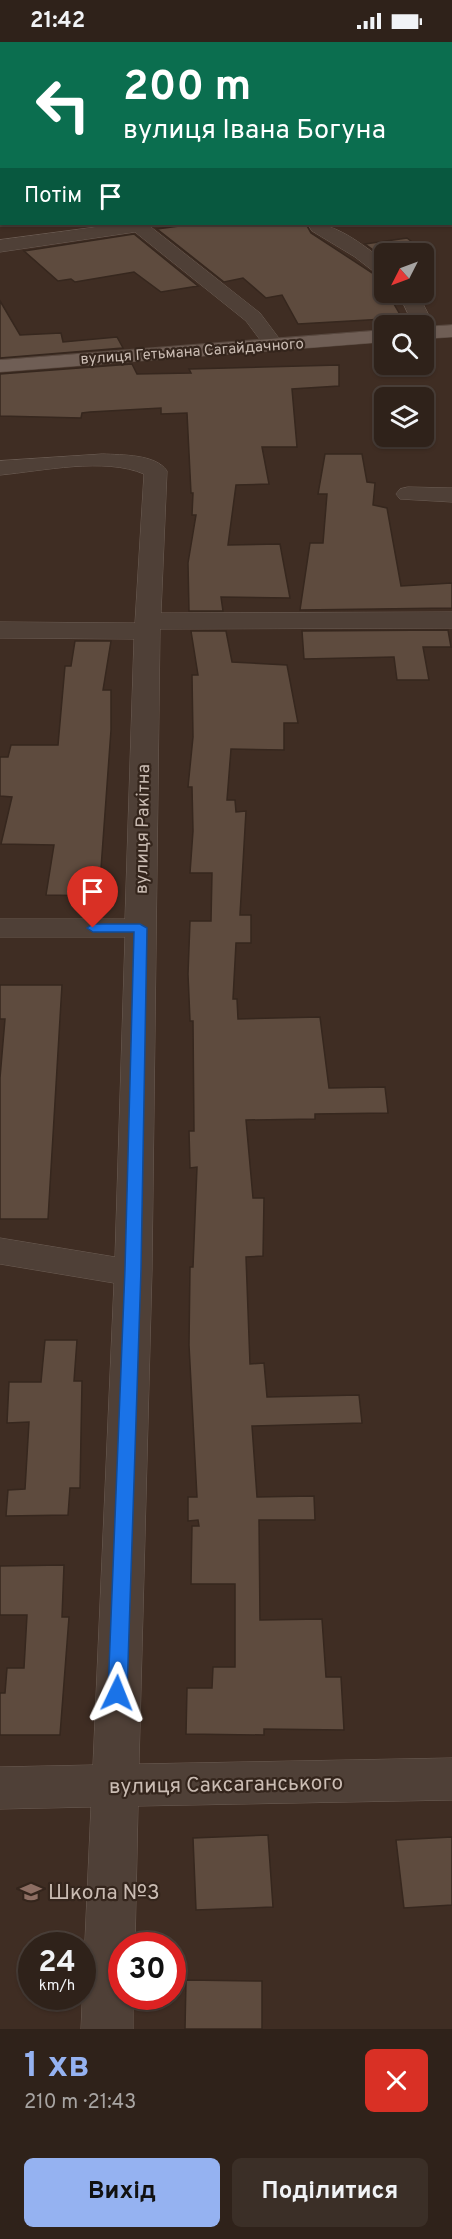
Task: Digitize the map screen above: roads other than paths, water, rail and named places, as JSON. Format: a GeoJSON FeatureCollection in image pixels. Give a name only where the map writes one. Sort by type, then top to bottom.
{"type":"FeatureCollection","features":[{"type":"Feature","properties":{"kind":"main road"},"geometry":{"type":"LineString","coordinates":[[434,332],[452,331]]}},
{"type":"Feature","properties":{"kind":"main road","name":"вулиця Гетьмана Сагайдачного"},"geometry":{"type":"LineString","coordinates":[[0,366],[374,337]]}},
{"type":"Feature","properties":{"kind":"street"},"geometry":{"type":"LineString","coordinates":[[0,246],[138,225],[253,317],[274,345]]}},
{"type":"Feature","properties":{"kind":"street"},"geometry":{"type":"LineString","coordinates":[[317,225],[374,262]]}},
{"type":"Feature","properties":{"kind":"street","name":"вулиця Ракітна"},"geometry":{"type":"LineString","coordinates":[[0,468],[86,461],[145,464],[156,471],[147,626],[133,1269],[107,2029]]}},
{"type":"Feature","properties":{"kind":"street"},"geometry":{"type":"LineString","coordinates":[[408,494],[452,495]]}},
{"type":"Feature","properties":{"kind":"street"},"geometry":{"type":"LineString","coordinates":[[0,630],[452,620]]}},
{"type":"Feature","properties":{"kind":"street"},"geometry":{"type":"LineString","coordinates":[[0,927],[140,928]]}},
{"type":"Feature","properties":{"kind":"street"},"geometry":{"type":"LineString","coordinates":[[0,1251],[111,1270],[133,1269]]}},
{"type":"Feature","properties":{"kind":"street","name":"вулиця Саксаганського"},"geometry":{"type":"LineString","coordinates":[[0,1788],[452,1779]]}},
{"type":"Feature","properties":{"kind":"place","name":"Школа №3"},"geometry":{"type":"Point","coordinates":[31,1892]}}]}
